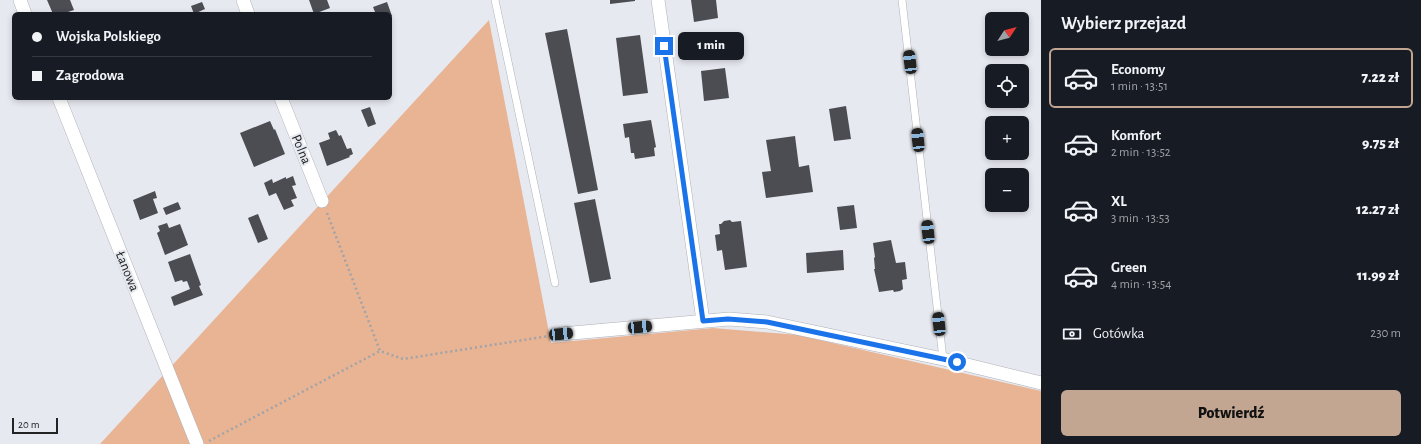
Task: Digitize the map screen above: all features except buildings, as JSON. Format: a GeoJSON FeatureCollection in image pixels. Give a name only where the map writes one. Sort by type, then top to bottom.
{"type":"FeatureCollection","features":[{"type":"Feature","properties":{"kind":"street"},"geometry":{"type":"LineString","coordinates":[[20,0],[24,12]]}},
{"type":"Feature","properties":{"kind":"street"},"geometry":{"type":"LineString","coordinates":[[242,0],[247,12]]}},
{"type":"Feature","properties":{"kind":"street"},"geometry":{"type":"LineString","coordinates":[[658,0],[703,321]]}},
{"type":"Feature","properties":{"kind":"street","name":"Łanowa"},"geometry":{"type":"LineString","coordinates":[[60,100],[197,444]]}},
{"type":"Feature","properties":{"kind":"street","name":"Polna"},"geometry":{"type":"LineString","coordinates":[[282,100],[322,201]]}},
{"type":"Feature","properties":{"kind":"street"},"geometry":{"type":"LineString","coordinates":[[561,334],[728,319],[767,322],[944,359],[1041,382]]}},
{"type":"Feature","properties":{"kind":"lane"},"geometry":{"type":"LineString","coordinates":[[495,0],[555,282]]}},
{"type":"Feature","properties":{"kind":"lane"},"geometry":{"type":"LineString","coordinates":[[902,0],[944,359]]}},
{"type":"Feature","properties":{"kind":"path"},"geometry":{"type":"LineString","coordinates":[[322,201],[380,350],[403,359],[561,334]]}},
{"type":"Feature","properties":{"kind":"path"},"geometry":{"type":"LineString","coordinates":[[204,444],[380,350]]}},
{"type":"Feature","properties":{"kind":"shaded area"},"geometry":{"type":"Polygon","coordinates":[[[489,20],[551,343],[713,328],[798,335],[1041,391],[1041,444],[100,444],[489,20]]]}},
{"type":"Feature","properties":{"kind":"route"},"geometry":{"type":"LineString","coordinates":[[664,46],[703,321],[728,319],[767,322],[957,362]]}}]}
